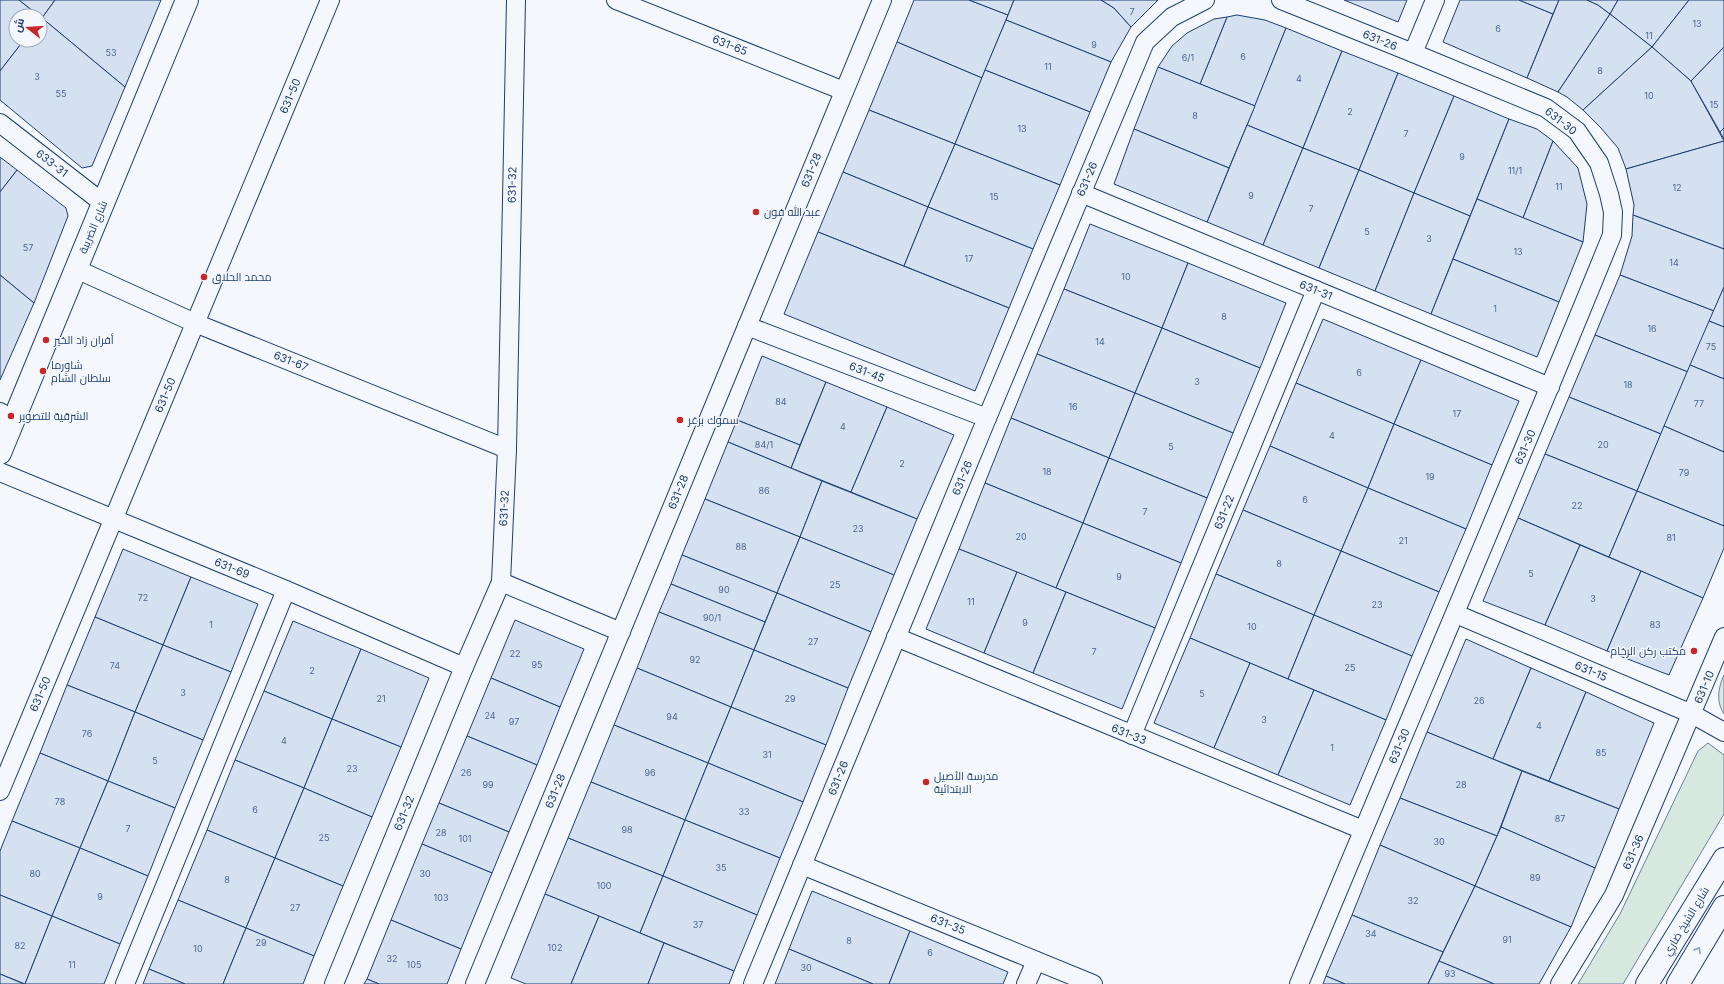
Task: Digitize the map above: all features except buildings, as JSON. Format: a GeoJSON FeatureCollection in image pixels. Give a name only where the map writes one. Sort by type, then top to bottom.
{"type":"FeatureCollection","features":[{"type":"Feature","properties":{"kind":"street","name":"شارع الضريبة"},"geometry":{"type":"LineString","coordinates":[[0,453],[6,417],[76,269],[187,0]]}},
{"type":"Feature","properties":{"kind":"street","name":"631-50"},"geometry":{"type":"LineString","coordinates":[[0,791],[330,0]]}},
{"type":"Feature","properties":{"kind":"street","name":"631-32"},"geometry":{"type":"LineString","coordinates":[[334,984],[501,582],[507,449],[516,0]]}},
{"type":"Feature","properties":{"kind":"street","name":"631-65"},"geometry":{"type":"LineString","coordinates":[[616,0],[844,91]]}},
{"type":"Feature","properties":{"kind":"street","name":"631-28"},"geometry":{"type":"LineString","coordinates":[[475,984],[882,0]]}},
{"type":"Feature","properties":{"kind":"street","name":"631-26"},"geometry":{"type":"LineString","coordinates":[[753,984],[987,418],[1145,42],[1172,17],[1205,0]]}},
{"type":"Feature","properties":{"kind":"street","name":"631-26"},"geometry":{"type":"LineString","coordinates":[[1281,0],[1413,53]]}},
{"type":"Feature","properties":{"kind":"street"},"geometry":{"type":"LineString","coordinates":[[1413,53],[1435,0]]}},
{"type":"Feature","properties":{"kind":"street","name":"631-30"},"geometry":{"type":"LineString","coordinates":[[1299,984],[1363,830],[1456,614],[1612,235],[1613,212],[1599,163],[1577,131],[1546,108],[1413,53]]}},
{"type":"Feature","properties":{"kind":"street","name":"633-31"},"geometry":{"type":"LineString","coordinates":[[0,123],[103,203]]}},
{"type":"Feature","properties":{"kind":"street","name":"631-31"},"geometry":{"type":"LineString","coordinates":[[1081,193],[1550,387]]}},
{"type":"Feature","properties":{"kind":"street","name":"631-67"},"geometry":{"type":"LineString","coordinates":[[76,269],[195,323],[507,449]]}},
{"type":"Feature","properties":{"kind":"street","name":"631-22"},"geometry":{"type":"LineString","coordinates":[[1132,735],[1316,290]]}},
{"type":"Feature","properties":{"kind":"street","name":"631-45"},"geometry":{"type":"LineString","coordinates":[[747,326],[987,418]]}},
{"type":"Feature","properties":{"kind":"street","name":"631-69"},"geometry":{"type":"LineString","coordinates":[[0,472],[286,590],[464,668]]}},
{"type":"Feature","properties":{"kind":"street"},"geometry":{"type":"LineString","coordinates":[[501,582],[621,632]]}},
{"type":"Feature","properties":{"kind":"street"},"geometry":{"type":"LineString","coordinates":[[125,984],[286,590]]}},
{"type":"Feature","properties":{"kind":"street","name":"631-15"},"geometry":{"type":"LineString","coordinates":[[1456,614],[1692,714],[1724,732]]}},
{"type":"Feature","properties":{"kind":"street","name":"631-33"},"geometry":{"type":"LineString","coordinates":[[896,637],[1363,830]]}},
{"type":"Feature","properties":{"kind":"street","name":"631-10"},"geometry":{"type":"LineString","coordinates":[[1692,714],[1724,637]]}},
{"type":"Feature","properties":{"kind":"street","name":"631-36"},"geometry":{"type":"LineString","coordinates":[[1560,984],[1614,895],[1692,714]]}},
{"type":"Feature","properties":{"kind":"street","name":"شارع الشيخ ضاري"},"geometry":{"type":"LineString","coordinates":[[1647,984],[1724,858]]}},
{"type":"Feature","properties":{"kind":"street","name":"631-35"},"geometry":{"type":"LineString","coordinates":[[802,864],[1093,984]]}},
{"type":"Feature","properties":{"kind":"street"},"geometry":{"type":"LineString","coordinates":[[1678,984],[1724,906]]}},
{"type":"Feature","properties":{"kind":"street"},"geometry":{"type":"LineString","coordinates":[[1026,984],[1036,961]]}},
{"type":"Feature","properties":{"kind":"shaded area"},"geometry":{"type":"Polygon","coordinates":[[[1724,675],[1724,714],[1721,709],[1719,695],[1720,685],[1724,675]]]}},
{"type":"Feature","properties":{"kind":"shaded area"},"geometry":{"type":"Polygon","coordinates":[[[1708,743],[1724,755],[1724,814],[1623,984],[1578,984],[1620,914],[1698,751],[1708,743]]]}},
{"type":"Feature","properties":{"kind":"place","name":"عبد الله فون"},"geometry":{"type":"Point","coordinates":[756,212]}},
{"type":"Feature","properties":{"kind":"place","name":"محمد الحلاق"},"geometry":{"type":"Point","coordinates":[204,277]}},
{"type":"Feature","properties":{"kind":"place","name":"أفران زاد الخير"},"geometry":{"type":"Point","coordinates":[46,340]}},
{"type":"Feature","properties":{"kind":"place","name":"شاورما سلطان الشام"},"geometry":{"type":"Point","coordinates":[43,371]}},
{"type":"Feature","properties":{"kind":"place","name":"الشرقية للتصوير"},"geometry":{"type":"Point","coordinates":[11,416]}},
{"type":"Feature","properties":{"kind":"place","name":"سموك برغر"},"geometry":{"type":"Point","coordinates":[680,420]}},
{"type":"Feature","properties":{"kind":"place","name":"مكتب ركن الرخام"},"geometry":{"type":"Point","coordinates":[1694,651]}},
{"type":"Feature","properties":{"kind":"place","name":"مدرسة الأصيل الابتدائية"},"geometry":{"type":"Point","coordinates":[926,782]}}]}
